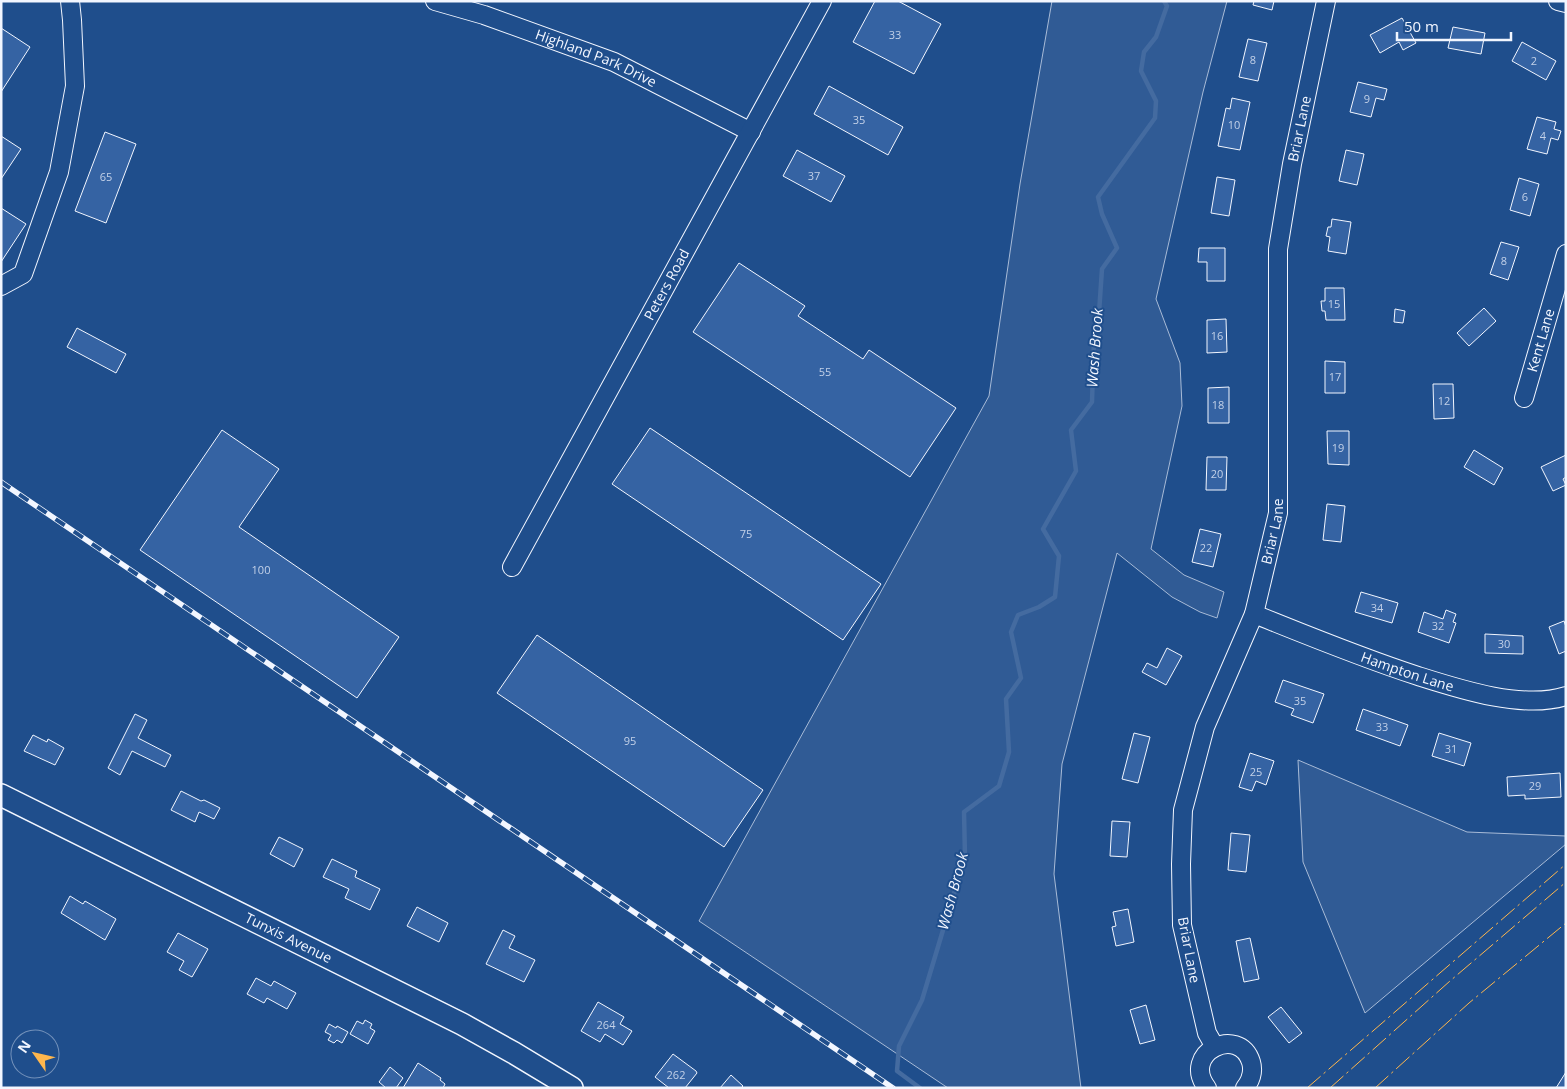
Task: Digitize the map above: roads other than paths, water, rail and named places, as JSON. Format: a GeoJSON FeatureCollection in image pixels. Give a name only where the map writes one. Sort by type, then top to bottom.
{"type":"FeatureCollection","features":[{"type":"Feature","properties":{"kind":"main road","name":"Tunxis Avenue"},"geometry":{"type":"LineString","coordinates":[[1,796],[462,1024],[572,1088]]}},
{"type":"Feature","properties":{"kind":"street"},"geometry":{"type":"LineString","coordinates":[[1,286],[23,274],[59,172],[74,86],[70,1]]}},
{"type":"Feature","properties":{"kind":"street","name":"Highland Park Drive"},"geometry":{"type":"LineString","coordinates":[[435,1],[484,15],[614,62],[750,132]]}},
{"type":"Feature","properties":{"kind":"street","name":"Peters Road"},"geometry":{"type":"LineString","coordinates":[[512,567],[822,1]]}},
{"type":"Feature","properties":{"kind":"street","name":"Briar Lane"},"geometry":{"type":"LineString","coordinates":[[1215,1047],[1207,1033],[1182,925],[1181,864],[1183,810],[1205,727],[1254,614],[1278,513],[1278,249],[1292,164],[1326,1]]}},
{"type":"Feature","properties":{"kind":"street"},"geometry":{"type":"LineString","coordinates":[[1558,1],[1566,3]]}},
{"type":"Feature","properties":{"kind":"street","name":"Kent Lane"},"geometry":{"type":"LineString","coordinates":[[1524,398],[1566,254]]}},
{"type":"Feature","properties":{"kind":"street","name":"Hampton Lane"},"geometry":{"type":"LineString","coordinates":[[1254,614],[1361,657],[1451,687],[1510,700],[1555,699],[1566,696]]}},
{"type":"Feature","properties":{"kind":"street"},"geometry":{"type":"LineString","coordinates":[[1207,1088],[1200,1071],[1201,1062],[1205,1055],[1215,1047],[1227,1044],[1236,1045],[1243,1050],[1252,1064],[1250,1082],[1245,1088]]}},
{"type":"Feature","properties":{"kind":"waterway","name":"Wash Brook"},"geometry":{"type":"LineString","coordinates":[[920,1088],[897,1071],[899,1046],[922,1000],[965,857],[964,812],[999,786],[1009,752],[1006,699],[1021,678],[1011,632],[1018,615],[1039,607],[1055,597],[1059,556],[1043,529],[1076,471],[1071,430],[1092,402],[1094,339],[1099,313],[1102,269],[1117,248],[1102,214],[1098,197],[1155,118],[1156,101],[1141,71],[1144,52],[1156,37],[1167,6],[1164,1]]}},
{"type":"Feature","properties":{"kind":"railway"},"geometry":{"type":"LineString","coordinates":[[1,482],[893,1088]]}}]}
